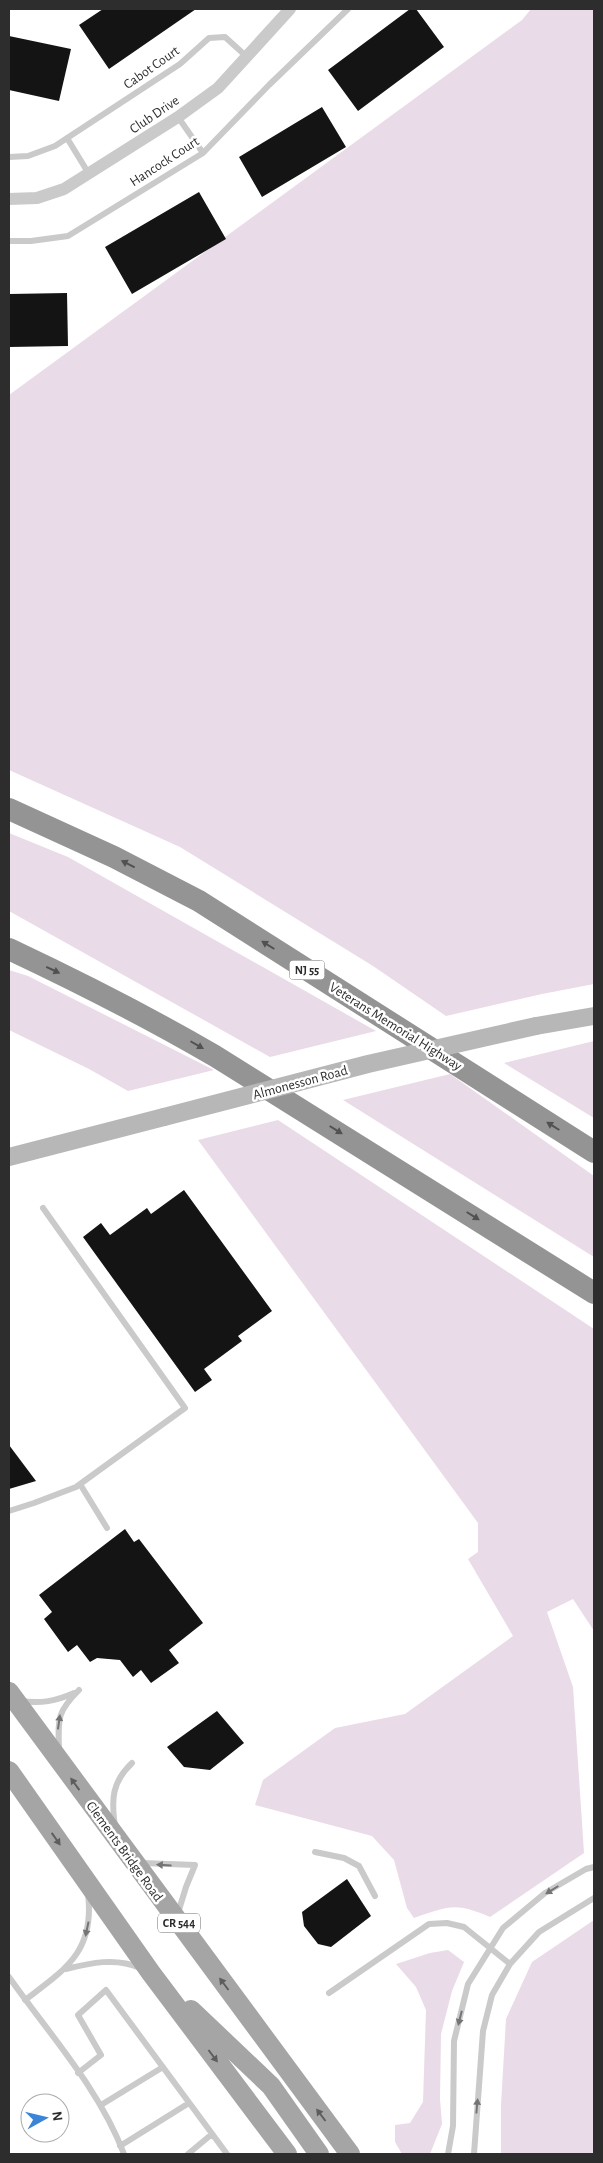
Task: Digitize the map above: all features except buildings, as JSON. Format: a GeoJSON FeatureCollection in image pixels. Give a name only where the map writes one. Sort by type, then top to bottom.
{"type":"FeatureCollection","features":[{"type":"Feature","properties":{"kind":"highway","name":"Veterans Memorial Highway"},"geometry":{"type":"LineString","coordinates":[[9,809],[114,857],[199,901],[594,1152]]}},
{"type":"Feature","properties":{"kind":"highway"},"geometry":{"type":"LineString","coordinates":[[9,949],[164,1026],[594,1292]]}},
{"type":"Feature","properties":{"kind":"main road","name":"Almonesson Road"},"geometry":{"type":"LineString","coordinates":[[9,1158],[368,1064],[536,1026],[594,1016]]}},
{"type":"Feature","properties":{"kind":"main road","name":"Clements Bridge Road"},"geometry":{"type":"LineString","coordinates":[[12,1696],[350,2154]]}},
{"type":"Feature","properties":{"kind":"main road"},"geometry":{"type":"LineString","coordinates":[[9,1771],[150,1973],[287,2154]]}},
{"type":"Feature","properties":{"kind":"main road"},"geometry":{"type":"LineString","coordinates":[[150,1973],[271,2086],[318,2154]]}},
{"type":"Feature","properties":{"kind":"street","name":"Club Drive"},"geometry":{"type":"LineString","coordinates":[[9,199],[46,197],[64,189],[178,117],[218,88],[290,9]]}},
{"type":"Feature","properties":{"kind":"lane","name":"Hancock Court"},"geometry":{"type":"LineString","coordinates":[[9,241],[32,241],[68,236],[203,153],[269,85],[348,9]]}},
{"type":"Feature","properties":{"kind":"lane","name":"Cabot Court"},"geometry":{"type":"LineString","coordinates":[[9,157],[28,156],[42,152],[67,138],[180,64],[209,38],[225,37],[246,56]]}},
{"type":"Feature","properties":{"kind":"lane"},"geometry":{"type":"LineString","coordinates":[[178,117],[203,153]]}},
{"type":"Feature","properties":{"kind":"lane"},"geometry":{"type":"LineString","coordinates":[[67,138],[89,174]]}},
{"type":"Feature","properties":{"kind":"lane"},"geometry":{"type":"LineString","coordinates":[[9,1511],[80,1484],[185,1408],[43,1208]]}},
{"type":"Feature","properties":{"kind":"lane"},"geometry":{"type":"LineString","coordinates":[[80,1484],[107,1528]]}},
{"type":"Feature","properties":{"kind":"lane"},"geometry":{"type":"LineString","coordinates":[[12,1696],[40,1704],[63,1698],[80,1690],[62,1709],[58,1722],[59,1761]]}},
{"type":"Feature","properties":{"kind":"lane"},"geometry":{"type":"LineString","coordinates":[[116,1839],[113,1805],[117,1780],[132,1763]]}},
{"type":"Feature","properties":{"kind":"lane"},"geometry":{"type":"LineString","coordinates":[[316,1852],[344,1858],[358,1866],[375,1896]]}},
{"type":"Feature","properties":{"kind":"lane"},"geometry":{"type":"LineString","coordinates":[[133,1862],[170,1866],[195,1865],[176,1920]]}},
{"type":"Feature","properties":{"kind":"lane"},"geometry":{"type":"LineString","coordinates":[[448,2154],[453,2126],[454,2041],[468,1984],[503,1928],[545,1894],[586,1869],[594,1867]]}},
{"type":"Feature","properties":{"kind":"lane"},"geometry":{"type":"LineString","coordinates":[[26,2000],[66,1969],[82,1945],[88,1930],[90,1910],[86,1883]]}},
{"type":"Feature","properties":{"kind":"lane"},"geometry":{"type":"LineString","coordinates":[[474,2154],[483,2031],[492,1995],[510,1964],[540,1932],[594,1898]]}},
{"type":"Feature","properties":{"kind":"lane"},"geometry":{"type":"LineString","coordinates":[[329,1993],[429,1924],[447,1923],[464,1927],[490,1950],[510,1964]]}},
{"type":"Feature","properties":{"kind":"lane"},"geometry":{"type":"LineString","coordinates":[[66,1969],[91,1963],[128,1963],[150,1973]]}},
{"type":"Feature","properties":{"kind":"lane"},"geometry":{"type":"LineString","coordinates":[[9,1977],[101,2105],[124,2154]]}},
{"type":"Feature","properties":{"kind":"lane"},"geometry":{"type":"LineString","coordinates":[[78,2073],[101,2055],[78,2015],[106,1990],[226,2154]]}},
{"type":"Feature","properties":{"kind":"lane"},"geometry":{"type":"LineString","coordinates":[[101,2105],[163,2067]]}},
{"type":"Feature","properties":{"kind":"lane"},"geometry":{"type":"LineString","coordinates":[[120,2146],[189,2103]]}},
{"type":"Feature","properties":{"kind":"lane"},"geometry":{"type":"LineString","coordinates":[[188,2154],[212,2134]]}},
{"type":"Feature","properties":{"kind":"shaded area"},"geometry":{"type":"Polygon","coordinates":[[[531,9],[594,9],[594,984],[446,1016],[373,966],[180,847],[9,770],[9,395],[522,20],[531,9]]]}},
{"type":"Feature","properties":{"kind":"shaded area"},"geometry":{"type":"Polygon","coordinates":[[[9,833],[68,857],[376,1031],[270,1057],[9,911],[9,833]]]}},
{"type":"Feature","properties":{"kind":"shaded area"},"geometry":{"type":"Polygon","coordinates":[[[9,970],[28,976],[214,1070],[128,1091],[89,1069],[9,1030],[9,970]]]}},
{"type":"Feature","properties":{"kind":"shaded area"},"geometry":{"type":"Polygon","coordinates":[[[594,1041],[594,1118],[504,1063],[594,1041]]]}},
{"type":"Feature","properties":{"kind":"shaded area"},"geometry":{"type":"Polygon","coordinates":[[[450,1074],[594,1176],[594,1257],[343,1100],[450,1074]]]}},
{"type":"Feature","properties":{"kind":"shaded area"},"geometry":{"type":"Polygon","coordinates":[[[278,1120],[594,1329],[594,1631],[573,1599],[547,1612],[573,1687],[584,1853],[490,1917],[468,1909],[452,1907],[414,1918],[407,1908],[394,1860],[372,1836],[255,1805],[263,1780],[335,1728],[405,1714],[513,1636],[468,1559],[478,1552],[478,1523],[198,1140],[278,1120]]]}},
{"type":"Feature","properties":{"kind":"shaded area"},"geometry":{"type":"Polygon","coordinates":[[[594,1920],[594,2154],[501,2154],[501,2105],[506,2019],[532,1962],[594,1920]]]}},
{"type":"Feature","properties":{"kind":"shaded area"},"geometry":{"type":"Polygon","coordinates":[[[448,1950],[464,1962],[452,1991],[441,2034],[440,2099],[442,2124],[430,2154],[402,2154],[395,2142],[395,2125],[410,2123],[423,2102],[426,2010],[416,1987],[396,1964],[430,1953],[448,1950]]]}}]}
